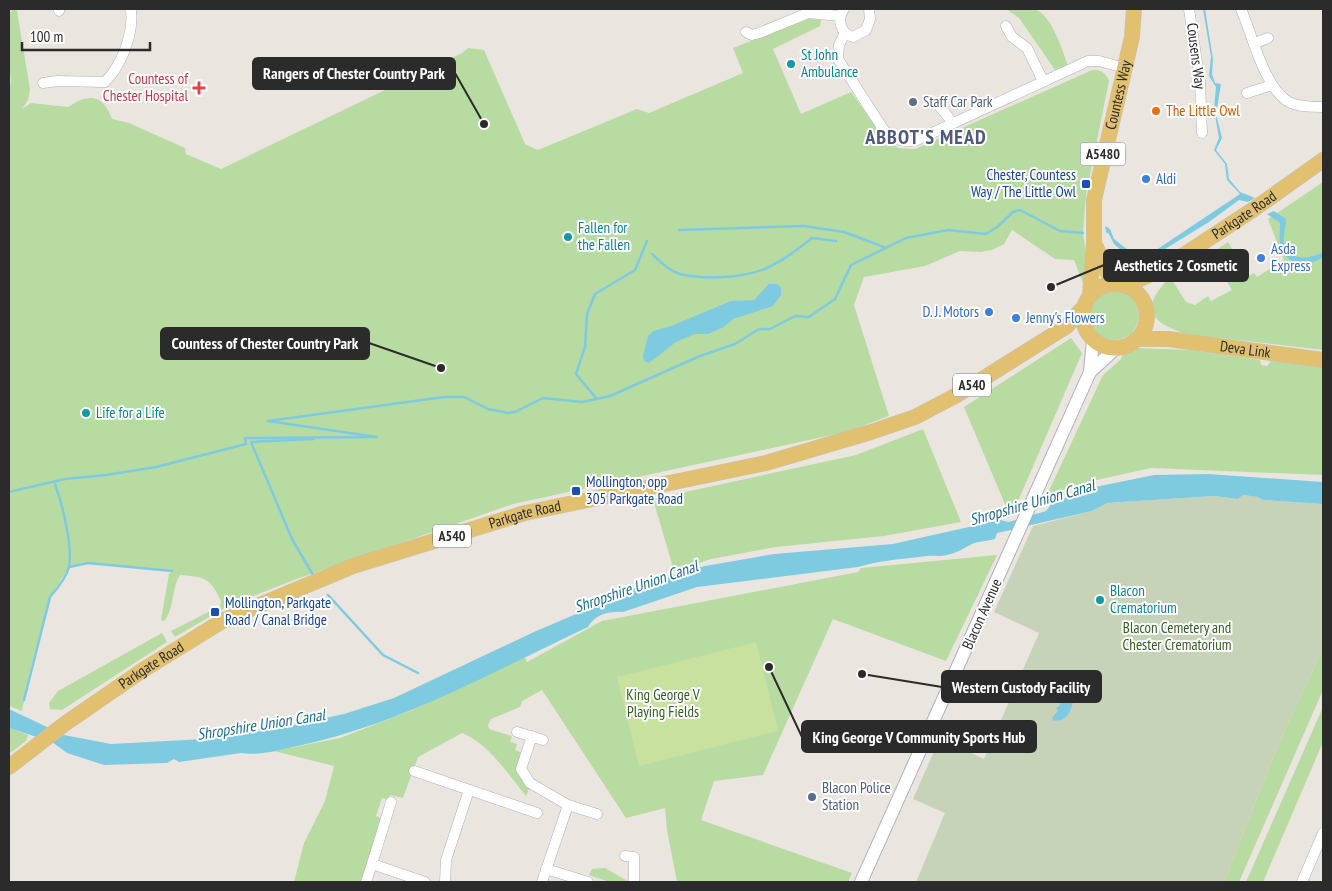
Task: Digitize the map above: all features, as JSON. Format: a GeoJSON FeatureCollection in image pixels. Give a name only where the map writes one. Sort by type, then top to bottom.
{"type":"FeatureCollection","features":[{"type":"Feature","properties":{"kind":"main road","name":"Countess Way"},"geometry":{"type":"LineString","coordinates":[[1090,296],[1094,241],[1094,200],[1132,37],[1134,9]]}},
{"type":"Feature","properties":{"kind":"main road","name":"Parkgate Road"},"geometry":{"type":"LineString","coordinates":[[1119,285],[1164,268],[1254,209],[1323,160]]}},
{"type":"Feature","properties":{"kind":"main road","name":"Countess Way"},"geometry":{"type":"LineString","coordinates":[[1094,241],[1100,259],[1119,285]]}},
{"type":"Feature","properties":{"kind":"main road","name":"Parkgate Road"},"geometry":{"type":"LineString","coordinates":[[1143,300],[1148,288],[1164,268]]}},
{"type":"Feature","properties":{"kind":"main road"},"geometry":{"type":"LineString","coordinates":[[1090,296],[1096,290],[1119,285],[1143,300],[1147,315],[1154,326],[1168,339]]}},
{"type":"Feature","properties":{"kind":"main road","name":"A540"},"geometry":{"type":"LineString","coordinates":[[1082,309],[1090,296]]}},
{"type":"Feature","properties":{"kind":"main road","name":"Parkgate Road"},"geometry":{"type":"LineString","coordinates":[[9,767],[143,670],[224,620],[352,566],[525,513],[766,463],[871,432],[914,417],[957,395],[1067,326],[1082,309]]}},
{"type":"Feature","properties":{"kind":"main road"},"geometry":{"type":"LineString","coordinates":[[1082,309],[1089,334]]}},
{"type":"Feature","properties":{"kind":"main road"},"geometry":{"type":"LineString","coordinates":[[1067,326],[1089,334],[1100,344],[1116,348],[1127,345],[1136,339],[1142,332],[1147,315]]}},
{"type":"Feature","properties":{"kind":"main road","name":"Deva Link"},"geometry":{"type":"LineString","coordinates":[[1136,339],[1168,339],[1323,360]]}},
{"type":"Feature","properties":{"kind":"street"},"geometry":{"type":"LineString","coordinates":[[43,83],[57,81],[105,82],[119,64],[126,45],[131,9]]}},
{"type":"Feature","properties":{"kind":"street"},"geometry":{"type":"LineString","coordinates":[[746,32],[752,35],[760,33],[808,12],[842,12],[841,28],[845,33],[853,37],[866,30],[870,19],[869,9]]}},
{"type":"Feature","properties":{"kind":"street","name":"Cousens Way"},"geometry":{"type":"LineString","coordinates":[[1189,9],[1200,82],[1202,134]]}},
{"type":"Feature","properties":{"kind":"street"},"geometry":{"type":"LineString","coordinates":[[1242,9],[1272,85],[1288,101],[1299,105],[1323,107]]}},
{"type":"Feature","properties":{"kind":"street"},"geometry":{"type":"LineString","coordinates":[[1006,26],[1012,37],[1027,48],[1043,81]]}},
{"type":"Feature","properties":{"kind":"street"},"geometry":{"type":"LineString","coordinates":[[845,33],[839,45],[838,59],[879,122],[892,137],[905,141],[917,140],[1043,81],[1093,61],[1125,68]]}},
{"type":"Feature","properties":{"kind":"street"},"geometry":{"type":"LineString","coordinates":[[1255,42],[1268,38]]}},
{"type":"Feature","properties":{"kind":"street"},"geometry":{"type":"LineString","coordinates":[[1247,94],[1272,85]]}},
{"type":"Feature","properties":{"kind":"street"},"geometry":{"type":"LineString","coordinates":[[940,108],[953,123]]}},
{"type":"Feature","properties":{"kind":"street","name":"Blacon Avenue"},"geometry":{"type":"LineString","coordinates":[[1089,334],[1090,372]]}},
{"type":"Feature","properties":{"kind":"street","name":"Blacon Avenue"},"geometry":{"type":"LineString","coordinates":[[861,882],[1090,372],[1116,348]]}},
{"type":"Feature","properties":{"kind":"street"},"geometry":{"type":"LineString","coordinates":[[517,732],[543,740]]}},
{"type":"Feature","properties":{"kind":"street"},"geometry":{"type":"LineString","coordinates":[[532,736],[521,769],[530,783],[568,805],[597,814]]}},
{"type":"Feature","properties":{"kind":"street"},"geometry":{"type":"LineString","coordinates":[[414,771],[537,813]]}},
{"type":"Feature","properties":{"kind":"street"},"geometry":{"type":"LineString","coordinates":[[445,882],[446,860],[469,790]]}},
{"type":"Feature","properties":{"kind":"street"},"geometry":{"type":"LineString","coordinates":[[366,882],[391,802]]}},
{"type":"Feature","properties":{"kind":"street"},"geometry":{"type":"LineString","coordinates":[[542,882],[568,805]]}},
{"type":"Feature","properties":{"kind":"street"},"geometry":{"type":"LineString","coordinates":[[1302,882],[1323,833]]}},
{"type":"Feature","properties":{"kind":"street"},"geometry":{"type":"LineString","coordinates":[[634,855],[636,870],[634,882]]}},
{"type":"Feature","properties":{"kind":"street"},"geometry":{"type":"LineString","coordinates":[[372,864],[424,882]]}},
{"type":"Feature","properties":{"kind":"street"},"geometry":{"type":"LineString","coordinates":[[546,868],[577,880],[588,882]]}},
{"type":"Feature","properties":{"kind":"green space"},"geometry":{"type":"Polygon","coordinates":[[[1031,8],[1046,17],[1055,33],[1068,66],[1055,70],[1019,18],[1006,9],[1031,8]]]}},
{"type":"Feature","properties":{"kind":"green space"},"geometry":{"type":"Polygon","coordinates":[[[13,9],[17,11],[30,89],[28,100],[22,109],[31,103],[68,107],[82,99],[95,98],[104,105],[112,119],[129,123],[185,148],[186,154],[221,169],[462,53],[468,48],[484,50],[525,144],[538,150],[637,109],[649,113],[743,73],[733,48],[808,19],[821,20],[820,26],[773,49],[801,114],[851,92],[885,140],[899,148],[915,149],[1090,71],[1099,71],[1109,81],[1086,195],[1083,233],[1087,262],[1083,283],[1074,260],[1055,259],[1012,230],[1004,244],[992,250],[981,252],[960,251],[925,266],[864,277],[854,305],[889,416],[846,432],[513,504],[294,580],[228,606],[175,637],[171,631],[220,606],[221,601],[217,593],[206,580],[180,575],[175,586],[170,610],[164,621],[161,620],[169,574],[172,571],[88,563],[69,567],[50,597],[30,671],[22,711],[9,706],[9,89],[11,81],[9,14],[13,9]]]}},
{"type":"Feature","properties":{"kind":"green space"},"geometry":{"type":"Polygon","coordinates":[[[1323,182],[1323,350],[1186,334],[1163,324],[1156,318],[1152,312],[1152,305],[1155,297],[1170,277],[1186,302],[1195,305],[1208,296],[1211,301],[1232,290],[1210,254],[1228,242],[1248,276],[1254,273],[1257,277],[1284,260],[1268,219],[1323,182]]]}},
{"type":"Feature","properties":{"kind":"green space"},"geometry":{"type":"Polygon","coordinates":[[[1109,290],[1119,290],[1132,297],[1139,310],[1139,320],[1132,333],[1119,340],[1109,340],[1100,336],[1093,329],[1089,320],[1089,310],[1093,301],[1100,294],[1109,290]]]}},
{"type":"Feature","properties":{"kind":"green space"},"geometry":{"type":"Polygon","coordinates":[[[1071,338],[1082,353],[1015,508],[1007,509],[964,407],[1071,338]]]}},
{"type":"Feature","properties":{"kind":"green space"},"geometry":{"type":"Polygon","coordinates":[[[1133,348],[1191,350],[1260,360],[1261,365],[1267,366],[1271,361],[1323,366],[1323,475],[1151,468],[1083,483],[1047,495],[1103,375],[1121,359],[1123,353],[1133,348]]]}},
{"type":"Feature","properties":{"kind":"green space"},"geometry":{"type":"Polygon","coordinates":[[[923,429],[961,522],[884,536],[776,547],[711,559],[674,571],[653,499],[856,455],[923,429]]]}},
{"type":"Feature","properties":{"kind":"green space","name":"Blacon Cemetery and Chester Crematorium"},"geometry":{"type":"Polygon","coordinates":[[[1243,495],[1259,497],[1263,500],[1323,504],[1323,648],[1276,750],[1224,882],[916,882],[945,813],[913,799],[940,738],[984,759],[1039,633],[994,612],[1033,526],[1092,511],[1107,503],[1214,496],[1238,499],[1243,495]]]}},
{"type":"Feature","properties":{"kind":"green space","name":"King George V Playing Fields"},"geometry":{"type":"Polygon","coordinates":[[[997,555],[946,661],[833,619],[763,775],[714,781],[701,820],[852,873],[848,882],[677,882],[667,830],[665,808],[626,818],[542,690],[522,701],[520,707],[491,719],[488,725],[489,729],[512,736],[510,742],[517,744],[515,750],[522,753],[530,787],[526,796],[505,769],[481,744],[462,733],[418,757],[403,798],[390,795],[388,800],[382,798],[376,816],[383,819],[362,882],[294,882],[304,843],[325,801],[334,766],[274,751],[340,738],[410,711],[525,657],[527,662],[602,621],[858,572],[861,568],[997,555]]]}},
{"type":"Feature","properties":{"kind":"green space"},"geometry":{"type":"Polygon","coordinates":[[[162,633],[167,642],[62,710],[50,709],[49,703],[58,691],[162,633]]]}},
{"type":"Feature","properties":{"kind":"green space"},"geometry":{"type":"Polygon","coordinates":[[[756,642],[778,731],[639,766],[617,677],[756,642]]]}},
{"type":"Feature","properties":{"kind":"green space"},"geometry":{"type":"Polygon","coordinates":[[[1323,648],[1323,690],[1239,882],[1224,882],[1276,750],[1323,648]]]}},
{"type":"Feature","properties":{"kind":"green space"},"geometry":{"type":"Polygon","coordinates":[[[1323,707],[1323,742],[1263,882],[1246,882],[1323,707]]]}},
{"type":"Feature","properties":{"kind":"green space"},"geometry":{"type":"Polygon","coordinates":[[[9,728],[28,735],[26,741],[9,754],[9,728]]]}},
{"type":"Feature","properties":{"kind":"green space"},"geometry":{"type":"Polygon","coordinates":[[[605,868],[629,882],[609,882],[589,875],[592,869],[605,868]]]}},
{"type":"Feature","properties":{"kind":"water"},"geometry":{"type":"Polygon","coordinates":[[[1203,9],[1205,9],[1213,59],[1212,74],[1215,83],[1221,84],[1216,114],[1222,138],[1216,150],[1227,164],[1229,179],[1240,192],[1255,198],[1248,202],[1239,200],[1209,222],[1139,265],[1114,244],[1106,232],[1105,226],[1110,229],[1114,239],[1141,260],[1240,194],[1227,180],[1225,164],[1214,150],[1219,138],[1214,109],[1216,87],[1209,76],[1211,57],[1203,9]]]}},
{"type":"Feature","properties":{"kind":"water"},"geometry":{"type":"Polygon","coordinates":[[[1274,211],[1286,219],[1284,243],[1290,253],[1295,256],[1306,257],[1323,252],[1323,257],[1308,263],[1298,263],[1288,258],[1281,247],[1280,223],[1267,214],[1274,211]]]}},
{"type":"Feature","properties":{"kind":"water"},"geometry":{"type":"Polygon","coordinates":[[[769,284],[777,284],[781,287],[781,295],[773,306],[733,319],[724,327],[708,334],[695,334],[676,342],[649,363],[644,361],[643,356],[648,336],[653,331],[671,326],[731,301],[754,300],[769,284]]]}},
{"type":"Feature","properties":{"kind":"water"},"geometry":{"type":"Polygon","coordinates":[[[1208,474],[1323,482],[1323,504],[1263,500],[1258,497],[1243,495],[1238,499],[1214,496],[1107,503],[1092,511],[997,533],[995,539],[974,543],[944,556],[892,560],[858,567],[697,587],[623,612],[603,614],[588,627],[410,711],[335,737],[269,752],[241,753],[179,762],[174,759],[167,763],[104,765],[67,753],[52,742],[9,728],[9,709],[64,735],[111,744],[222,738],[294,725],[344,714],[394,698],[534,632],[590,608],[608,604],[617,595],[645,583],[705,566],[774,554],[893,544],[1000,520],[1009,522],[1046,511],[1052,503],[1095,487],[1154,475],[1208,474]]]}},
{"type":"Feature","properties":{"kind":"water"},"geometry":{"type":"Polygon","coordinates":[[[1071,688],[1074,696],[1070,712],[1064,718],[1053,721],[1052,718],[1058,711],[1056,708],[1060,705],[1059,698],[1065,689],[1071,688]]]}},
{"type":"Feature","properties":{"kind":"waterway"},"geometry":{"type":"LineString","coordinates":[[9,492],[65,479],[156,467],[246,444],[245,438],[377,437],[268,421],[444,397],[464,397],[488,409],[508,413],[515,412],[543,398],[582,402],[610,396],[700,356],[735,344],[759,329],[770,329],[795,316],[809,317],[835,299],[851,265],[906,238],[948,230],[986,234],[997,227],[1013,212],[1020,210],[1060,231],[1083,233]]}},
{"type":"Feature","properties":{"kind":"waterway"},"geometry":{"type":"LineString","coordinates":[[679,230],[804,226],[844,232],[884,247]]}},
{"type":"Feature","properties":{"kind":"waterway"},"geometry":{"type":"LineString","coordinates":[[652,254],[676,273],[701,277],[724,277],[747,274],[767,268],[785,258],[812,238],[836,241]]}},
{"type":"Feature","properties":{"kind":"waterway"},"geometry":{"type":"LineString","coordinates":[[596,398],[576,374],[585,347],[587,314],[595,294],[635,270],[647,241]]}},
{"type":"Feature","properties":{"kind":"waterway"},"geometry":{"type":"LineString","coordinates":[[313,575],[292,539],[251,442],[314,439]]}},
{"type":"Feature","properties":{"kind":"waterway"},"geometry":{"type":"LineString","coordinates":[[24,700],[50,597],[64,579],[69,567],[70,558],[64,513],[55,484]]}},
{"type":"Feature","properties":{"kind":"waterway"},"geometry":{"type":"LineString","coordinates":[[69,567],[88,563],[172,571]]}},
{"type":"Feature","properties":{"kind":"waterway"},"geometry":{"type":"LineString","coordinates":[[328,595],[383,655],[418,673]]}},
{"type":"Feature","properties":{"kind":"place","name":"St John Ambulance"},"geometry":{"type":"Point","coordinates":[791,64]}},
{"type":"Feature","properties":{"kind":"place","name":"Countess of Chester Hospital"},"geometry":{"type":"Point","coordinates":[199,88]}},
{"type":"Feature","properties":{"kind":"place","name":"Staff Car Park"},"geometry":{"type":"Point","coordinates":[913,102]}},
{"type":"Feature","properties":{"kind":"place","name":"The Little Owl"},"geometry":{"type":"Point","coordinates":[1156,111]}},
{"type":"Feature","properties":{"kind":"place","name":"Rangers of Chester Country Park"},"geometry":{"type":"Point","coordinates":[484,124]}},
{"type":"Feature","properties":{"kind":"place","name":"Aldi"},"geometry":{"type":"Point","coordinates":[1146,179]}},
{"type":"Feature","properties":{"kind":"place","name":"Chester, Countess Way / The Little Owl"},"geometry":{"type":"Point","coordinates":[1086,184]}},
{"type":"Feature","properties":{"kind":"place","name":"Fallen for the Fallen"},"geometry":{"type":"Point","coordinates":[568,237]}},
{"type":"Feature","properties":{"kind":"place","name":"Asda Express"},"geometry":{"type":"Point","coordinates":[1261,258]}},
{"type":"Feature","properties":{"kind":"place","name":"Aesthetics 2 Cosmetic"},"geometry":{"type":"Point","coordinates":[1051,287]}},
{"type":"Feature","properties":{"kind":"place","name":"D. J. Motors"},"geometry":{"type":"Point","coordinates":[989,312]}},
{"type":"Feature","properties":{"kind":"place","name":"Jenny's Flowers"},"geometry":{"type":"Point","coordinates":[1016,318]}},
{"type":"Feature","properties":{"kind":"place","name":"Countess of Chester Country Park"},"geometry":{"type":"Point","coordinates":[441,368]}},
{"type":"Feature","properties":{"kind":"place","name":"Life for a Life"},"geometry":{"type":"Point","coordinates":[86,413]}},
{"type":"Feature","properties":{"kind":"place","name":"Mollington, opp 305 Parkgate Road"},"geometry":{"type":"Point","coordinates":[576,491]}},
{"type":"Feature","properties":{"kind":"place","name":"Blacon Crematorium"},"geometry":{"type":"Point","coordinates":[1100,600]}},
{"type":"Feature","properties":{"kind":"place","name":"Mollington, Parkgate Road / Canal Bridge"},"geometry":{"type":"Point","coordinates":[215,612]}},
{"type":"Feature","properties":{"kind":"place","name":"King George V Community Sports Hub"},"geometry":{"type":"Point","coordinates":[769,667]}},
{"type":"Feature","properties":{"kind":"place","name":"Western Custody Facility"},"geometry":{"type":"Point","coordinates":[862,674]}},
{"type":"Feature","properties":{"kind":"place","name":"Blacon Police Station"},"geometry":{"type":"Point","coordinates":[812,797]}},
{"type":"Feature","properties":{"kind":"district","name":"ABBOT'S MEAD"},"geometry":{"type":"Point","coordinates":[926,137]}},
{"type":"Feature","properties":{"kind":"water label","name":"Shropshire Union Canal"},"geometry":{"type":"Point","coordinates":[1032,502]}},
{"type":"Feature","properties":{"kind":"water label","name":"Shropshire Union Canal"},"geometry":{"type":"Point","coordinates":[636,586]}},
{"type":"Feature","properties":{"kind":"water label","name":"Shropshire Union Canal"},"geometry":{"type":"Point","coordinates":[261,724]}}]}
